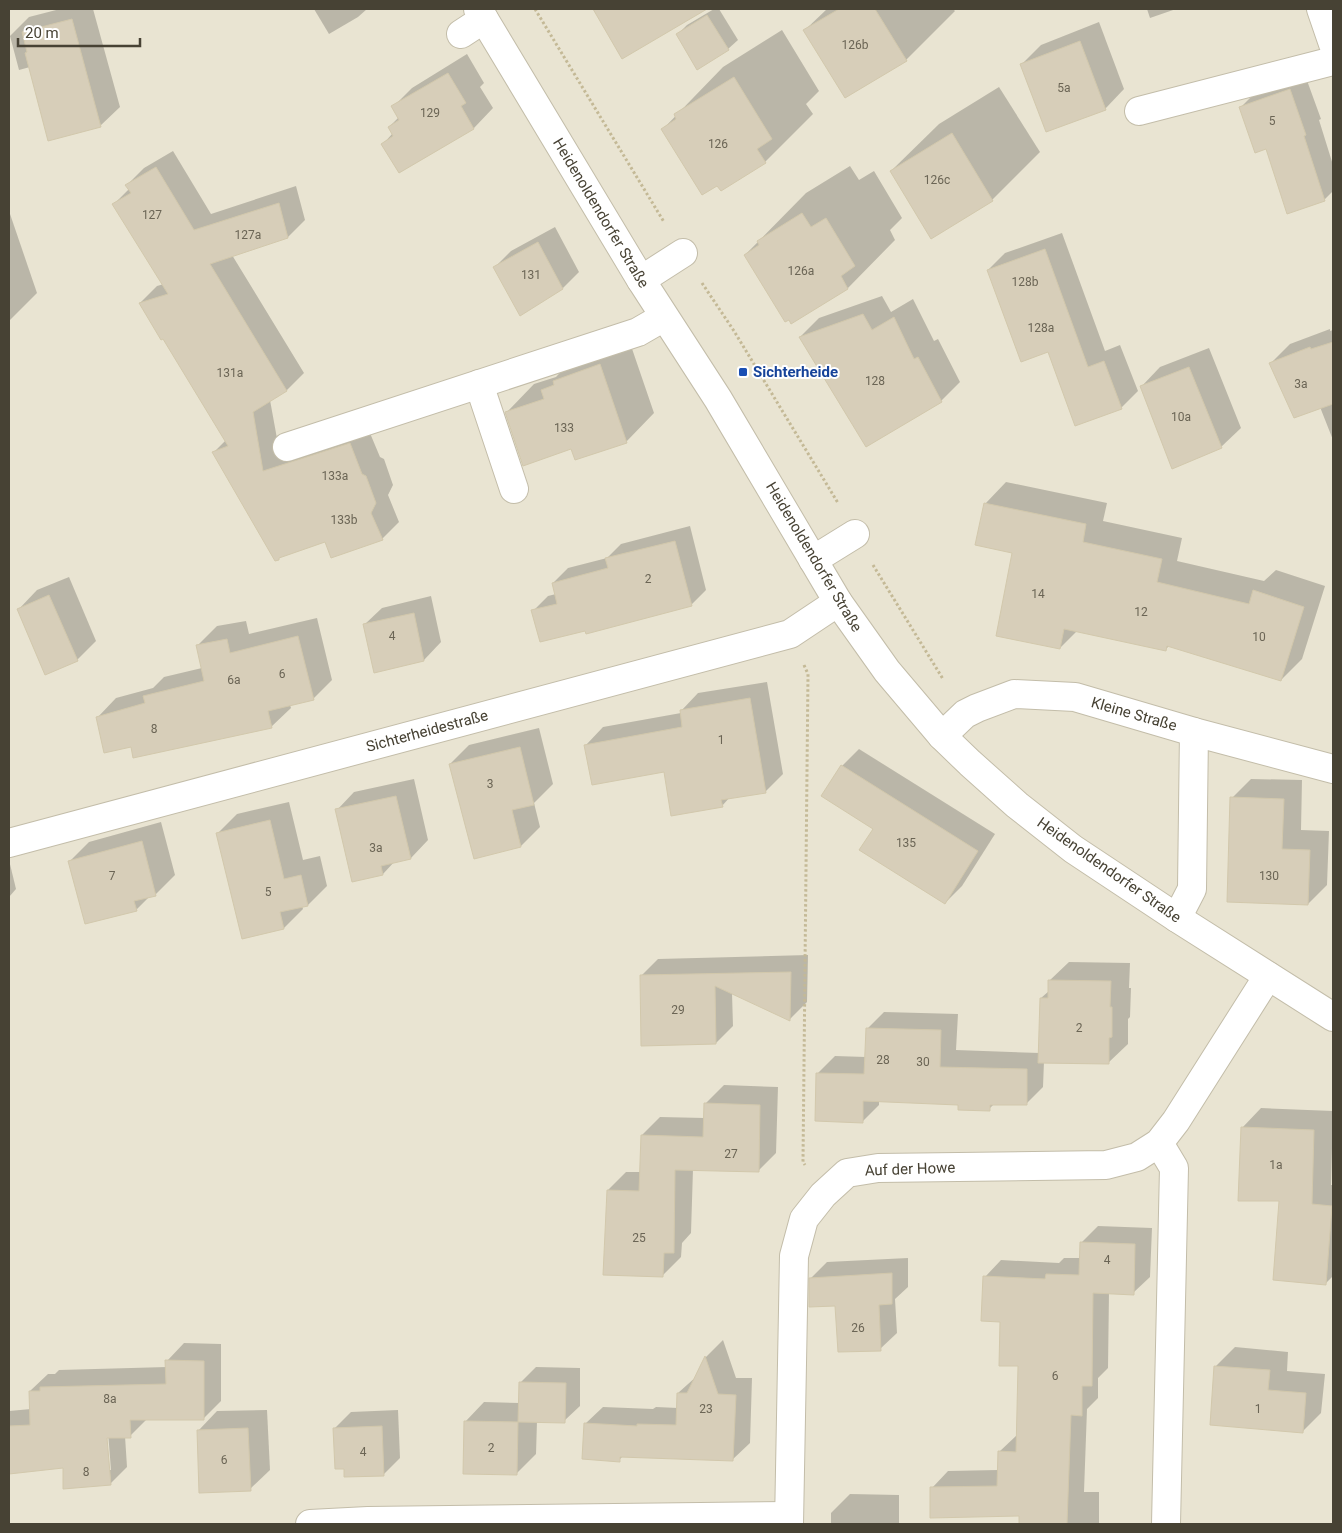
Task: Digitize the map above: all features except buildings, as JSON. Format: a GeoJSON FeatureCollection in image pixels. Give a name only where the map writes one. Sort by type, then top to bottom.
{"type":"FeatureCollection","features":[{"type":"Feature","properties":{"kind":"street"},"geometry":{"type":"LineString","coordinates":[[1321,9],[1333,44]]}},
{"type":"Feature","properties":{"kind":"street"},"geometry":{"type":"LineString","coordinates":[[460,34],[481,14]]}},
{"type":"Feature","properties":{"kind":"street","name":"Heidenoldendorfer Straße"},"geometry":{"type":"LineString","coordinates":[[481,14],[641,280],[718,399],[838,602],[887,671],[942,736],[1017,806],[1066,844],[1177,918],[1333,1017]]}},
{"type":"Feature","properties":{"kind":"street"},"geometry":{"type":"LineString","coordinates":[[1139,111],[1333,61]]}},
{"type":"Feature","properties":{"kind":"street"},"geometry":{"type":"LineString","coordinates":[[641,280],[683,253]]}},
{"type":"Feature","properties":{"kind":"street"},"geometry":{"type":"LineString","coordinates":[[287,447],[638,332],[664,317]]}},
{"type":"Feature","properties":{"kind":"street"},"geometry":{"type":"LineString","coordinates":[[480,384],[514,489]]}},
{"type":"Feature","properties":{"kind":"street"},"geometry":{"type":"LineString","coordinates":[[813,560],[855,534]]}},
{"type":"Feature","properties":{"kind":"street","name":"Sichterheidestraße"},"geometry":{"type":"LineString","coordinates":[[9,844],[790,634],[838,602]]}},
{"type":"Feature","properties":{"kind":"street","name":"Kleine Straße"},"geometry":{"type":"LineString","coordinates":[[942,736],[965,714],[1014,694],[1075,697],[1194,732],[1333,769]]}},
{"type":"Feature","properties":{"kind":"street"},"geometry":{"type":"LineString","coordinates":[[1177,918],[1192,889],[1194,732]]}},
{"type":"Feature","properties":{"kind":"street","name":"Auf der Howe"},"geometry":{"type":"LineString","coordinates":[[789,1520],[794,1256],[804,1219],[823,1195],[848,1173],[878,1168],[1106,1165],[1137,1157],[1159,1143],[1176,1121],[1268,976]]}},
{"type":"Feature","properties":{"kind":"street"},"geometry":{"type":"LineString","coordinates":[[1159,1143],[1174,1168],[1166,1524]]}},
{"type":"Feature","properties":{"kind":"street"},"geometry":{"type":"LineString","coordinates":[[310,1524],[368,1522],[789,1520]]}},
{"type":"Feature","properties":{"kind":"path"},"geometry":{"type":"LineString","coordinates":[[535,9],[683,253],[734,332],[965,714]]}},
{"type":"Feature","properties":{"kind":"path"},"geometry":{"type":"LineString","coordinates":[[790,634],[808,674],[803,1162],[823,1195]]}},
{"type":"Feature","properties":{"kind":"shaded area"},"geometry":{"type":"Polygon","coordinates":[[[9,9],[1333,9],[1333,1524],[9,1524],[9,9]]]}},
{"type":"Feature","properties":{"kind":"place","name":"Sichterheide"},"geometry":{"type":"Point","coordinates":[743,372]}}]}
